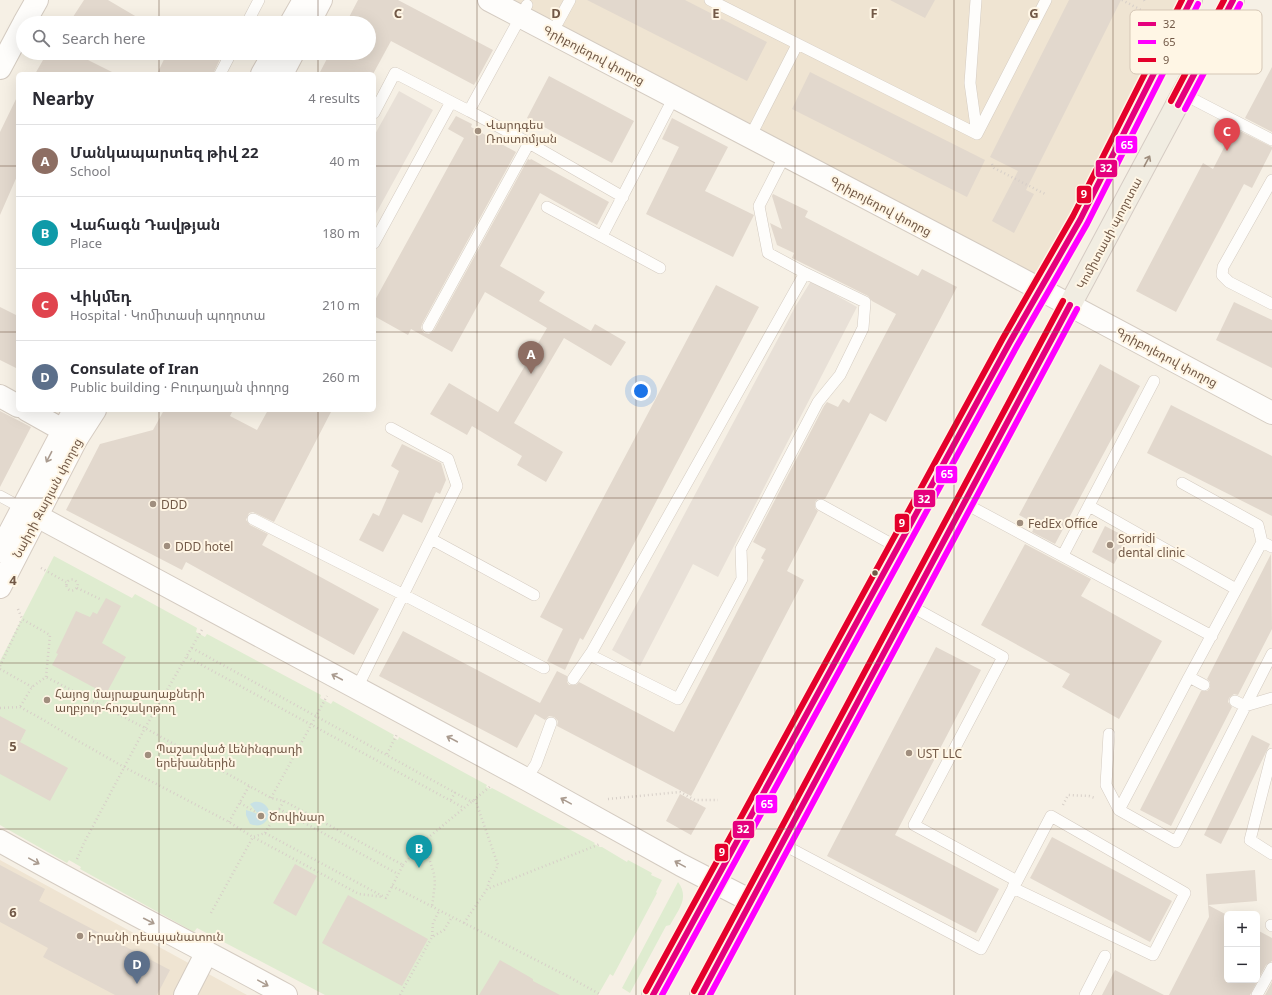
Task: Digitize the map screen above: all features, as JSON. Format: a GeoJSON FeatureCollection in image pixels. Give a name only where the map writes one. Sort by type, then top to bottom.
{"type":"FeatureCollection","features":[{"type":"Feature","properties":{"kind":"main road"},"geometry":{"type":"LineString","coordinates":[[1187,10],[1192,0]]}},
{"type":"Feature","properties":{"kind":"main road","name":"Կոմիտասի պողոտա"},"geometry":{"type":"LineString","coordinates":[[1228,10],[1233,0]]}},
{"type":"Feature","properties":{"kind":"main road"},"geometry":{"type":"LineString","coordinates":[[653,995],[897,547],[1042,284],[1080,220],[1154,74]]}},
{"type":"Feature","properties":{"kind":"main road","name":"Կոմիտասի պողոտա"},"geometry":{"type":"LineString","coordinates":[[701,995],[1194,74]]}},
{"type":"Feature","properties":{"kind":"street"},"geometry":{"type":"LineString","coordinates":[[28,16],[37,0]]}},
{"type":"Feature","properties":{"kind":"street"},"geometry":{"type":"LineString","coordinates":[[295,16],[304,0]]}},
{"type":"Feature","properties":{"kind":"street"},"geometry":{"type":"LineString","coordinates":[[313,16],[321,0]]}},
{"type":"Feature","properties":{"kind":"street","name":"Գրիբոյեդով փողոց"},"geometry":{"type":"LineString","coordinates":[[489,0],[522,7],[558,22],[753,131],[1042,284],[1272,399]]}},
{"type":"Feature","properties":{"kind":"street","name":"Գրիբոյեդով փողոց"},"geometry":{"type":"LineString","coordinates":[[522,7],[674,97],[753,131],[785,155],[1042,284]]}},
{"type":"Feature","properties":{"kind":"street"},"geometry":{"type":"LineString","coordinates":[[0,68],[16,39]]}},
{"type":"Feature","properties":{"kind":"street"},"geometry":{"type":"LineString","coordinates":[[263,72],[270,60]]}},
{"type":"Feature","properties":{"kind":"street"},"geometry":{"type":"LineString","coordinates":[[283,72],[289,60]]}},
{"type":"Feature","properties":{"kind":"street","name":"Գրիբոյեդով փողոց"},"geometry":{"type":"LineString","coordinates":[[1073,300],[1272,413]]}},
{"type":"Feature","properties":{"kind":"street"},"geometry":{"type":"LineString","coordinates":[[0,396],[16,405]]}},
{"type":"Feature","properties":{"kind":"street"},"geometry":{"type":"LineString","coordinates":[[31,412],[70,434]]}},
{"type":"Feature","properties":{"kind":"street","name":"Նաիրի Զարյան փողոց"},"geometry":{"type":"LineString","coordinates":[[0,587],[30,512],[70,434],[74,412]]}},
{"type":"Feature","properties":{"kind":"street","name":"Նաիրի Զարյան փողոց"},"geometry":{"type":"LineString","coordinates":[[70,434],[93,412]]}},
{"type":"Feature","properties":{"kind":"street"},"geometry":{"type":"LineString","coordinates":[[30,512],[751,901]]}},
{"type":"Feature","properties":{"kind":"street","name":"Նաիրի Զարյան փողոց"},"geometry":{"type":"LineString","coordinates":[[0,551],[30,512]]}},
{"type":"Feature","properties":{"kind":"street"},"geometry":{"type":"LineString","coordinates":[[0,841],[68,879],[286,995]]}},
{"type":"Feature","properties":{"kind":"street"},"geometry":{"type":"LineString","coordinates":[[185,995],[207,952]]}},
{"type":"Feature","properties":{"kind":"lane"},"geometry":{"type":"LineString","coordinates":[[251,16],[259,0]]}},
{"type":"Feature","properties":{"kind":"lane"},"geometry":{"type":"LineString","coordinates":[[558,22],[570,0]]}},
{"type":"Feature","properties":{"kind":"lane"},"geometry":{"type":"LineString","coordinates":[[710,0],[977,134]]}},
{"type":"Feature","properties":{"kind":"lane"},"geometry":{"type":"LineString","coordinates":[[976,0],[970,83],[977,134]]}},
{"type":"Feature","properties":{"kind":"lane"},"geometry":{"type":"LineString","coordinates":[[977,134],[1046,0]]}},
{"type":"Feature","properties":{"kind":"lane"},"geometry":{"type":"LineString","coordinates":[[469,111],[522,7]]}},
{"type":"Feature","properties":{"kind":"lane"},"geometry":{"type":"LineString","coordinates":[[753,131],[797,45]]}},
{"type":"Feature","properties":{"kind":"lane"},"geometry":{"type":"LineString","coordinates":[[221,72],[227,60]]}},
{"type":"Feature","properties":{"kind":"lane"},"geometry":{"type":"LineString","coordinates":[[376,109],[395,73],[529,143],[623,197]]}},
{"type":"Feature","properties":{"kind":"lane"},"geometry":{"type":"LineString","coordinates":[[1184,94],[1272,140]]}},
{"type":"Feature","properties":{"kind":"lane"},"geometry":{"type":"LineString","coordinates":[[602,236],[674,97]]}},
{"type":"Feature","properties":{"kind":"lane"},"geometry":{"type":"LineString","coordinates":[[376,239],[451,102]]}},
{"type":"Feature","properties":{"kind":"lane"},"geometry":{"type":"LineString","coordinates":[[428,327],[529,143]]}},
{"type":"Feature","properties":{"kind":"lane"},"geometry":{"type":"LineString","coordinates":[[591,653],[590,655],[678,700],[742,579],[741,549],[779,483],[818,402],[840,375],[863,328],[865,302],[804,273],[768,253],[759,206],[785,155]]}},
{"type":"Feature","properties":{"kind":"lane"},"geometry":{"type":"LineString","coordinates":[[1272,180],[1223,267],[1222,275],[1229,282],[1272,304]]}},
{"type":"Feature","properties":{"kind":"lane"},"geometry":{"type":"LineString","coordinates":[[546,207],[660,268]]}},
{"type":"Feature","properties":{"kind":"lane"},"geometry":{"type":"LineString","coordinates":[[573,679],[591,653],[804,273]]}},
{"type":"Feature","properties":{"kind":"lane"},"geometry":{"type":"LineString","coordinates":[[1063,556],[1154,381]]}},
{"type":"Feature","properties":{"kind":"lane"},"geometry":{"type":"LineString","coordinates":[[357,688],[457,486],[448,459],[391,428]]}},
{"type":"Feature","properties":{"kind":"lane"},"geometry":{"type":"LineString","coordinates":[[1119,810],[1262,542],[1258,525],[1182,484]]}},
{"type":"Feature","properties":{"kind":"lane"},"geometry":{"type":"LineString","coordinates":[[0,496],[30,512]]}},
{"type":"Feature","properties":{"kind":"lane"},"geometry":{"type":"LineString","coordinates":[[964,503],[1212,636]]}},
{"type":"Feature","properties":{"kind":"lane"},"geometry":{"type":"LineString","coordinates":[[821,506],[897,547]]}},
{"type":"Feature","properties":{"kind":"lane"},"geometry":{"type":"LineString","coordinates":[[1089,506],[1236,590]]}},
{"type":"Feature","properties":{"kind":"lane"},"geometry":{"type":"LineString","coordinates":[[253,519],[544,668]]}},
{"type":"Feature","properties":{"kind":"lane"},"geometry":{"type":"LineString","coordinates":[[431,539],[534,595]]}},
{"type":"Feature","properties":{"kind":"lane"},"geometry":{"type":"LineString","coordinates":[[1262,542],[1272,547]]}},
{"type":"Feature","properties":{"kind":"lane"},"geometry":{"type":"LineString","coordinates":[[782,844],[981,949],[1015,884],[1051,816],[1185,892],[1153,955],[1015,884],[914,825],[1003,657],[909,605]]}},
{"type":"Feature","properties":{"kind":"lane"},"geometry":{"type":"LineString","coordinates":[[1109,734],[1106,786],[1119,810],[1176,842],[1272,654]]}},
{"type":"Feature","properties":{"kind":"lane"},"geometry":{"type":"LineString","coordinates":[[1190,677],[1204,685]]}},
{"type":"Feature","properties":{"kind":"lane"},"geometry":{"type":"LineString","coordinates":[[1235,701],[1245,706],[1272,698]]}},
{"type":"Feature","properties":{"kind":"lane"},"geometry":{"type":"LineString","coordinates":[[526,779],[536,764],[551,723]]}},
{"type":"Feature","properties":{"kind":"lane"},"geometry":{"type":"LineString","coordinates":[[1272,754],[1250,840],[1272,854]]}},
{"type":"Feature","properties":{"kind":"lane"},"geometry":{"type":"LineString","coordinates":[[1085,995],[1105,956]]}},
{"type":"Feature","properties":{"kind":"lane"},"geometry":{"type":"LineString","coordinates":[[1257,995],[1272,968]]}},
{"type":"Feature","properties":{"kind":"path"},"geometry":{"type":"LineString","coordinates":[[1122,0],[1141,10]]}},
{"type":"Feature","properties":{"kind":"path"},"geometry":{"type":"LineString","coordinates":[[992,164],[994,168],[1045,194]]}},
{"type":"Feature","properties":{"kind":"path"},"geometry":{"type":"LineString","coordinates":[[41,568],[66,582]]}},
{"type":"Feature","properties":{"kind":"path"},"geometry":{"type":"LineString","coordinates":[[66,582],[70,579],[74,579],[77,583],[77,588]]}},
{"type":"Feature","properties":{"kind":"path"},"geometry":{"type":"LineString","coordinates":[[66,582],[66,587],[69,590],[77,588],[100,600]]}},
{"type":"Feature","properties":{"kind":"path"},"geometry":{"type":"LineString","coordinates":[[18,609],[22,619],[50,635],[46,677],[32,687],[20,707]]}},
{"type":"Feature","properties":{"kind":"path"},"geometry":{"type":"LineString","coordinates":[[0,666],[22,619]]}},
{"type":"Feature","properties":{"kind":"path"},"geometry":{"type":"LineString","coordinates":[[84,844],[145,728],[203,628]]}},
{"type":"Feature","properties":{"kind":"path"},"geometry":{"type":"LineString","coordinates":[[192,648],[472,802],[475,799]]}},
{"type":"Feature","properties":{"kind":"path"},"geometry":{"type":"LineString","coordinates":[[187,657],[464,808]]}},
{"type":"Feature","properties":{"kind":"path"},"geometry":{"type":"LineString","coordinates":[[0,669],[32,687]]}},
{"type":"Feature","properties":{"kind":"path"},"geometry":{"type":"LineString","coordinates":[[46,677],[145,728],[271,798],[284,801],[403,865]]}},
{"type":"Feature","properties":{"kind":"path"},"geometry":{"type":"LineString","coordinates":[[271,798],[327,695]]}},
{"type":"Feature","properties":{"kind":"path"},"geometry":{"type":"LineString","coordinates":[[0,708],[20,707],[124,767],[229,822],[253,837],[359,894],[386,898]]}},
{"type":"Feature","properties":{"kind":"path"},"geometry":{"type":"LineString","coordinates":[[387,754],[397,734]]}},
{"type":"Feature","properties":{"kind":"path"},"geometry":{"type":"LineString","coordinates":[[386,898],[403,865],[424,841],[493,784]]}},
{"type":"Feature","properties":{"kind":"path"},"geometry":{"type":"LineString","coordinates":[[229,822],[249,786]]}},
{"type":"Feature","properties":{"kind":"path"},"geometry":{"type":"LineString","coordinates":[[450,800],[455,792]]}},
{"type":"Feature","properties":{"kind":"path"},"geometry":{"type":"LineString","coordinates":[[608,799],[680,792],[695,800],[718,800]]}},
{"type":"Feature","properties":{"kind":"path"},"geometry":{"type":"LineString","coordinates":[[1064,803],[1068,795]]}},
{"type":"Feature","properties":{"kind":"path"},"geometry":{"type":"LineString","coordinates":[[464,923],[488,889],[489,882],[498,865],[475,799]]}},
{"type":"Feature","properties":{"kind":"path"},"geometry":{"type":"LineString","coordinates":[[211,912],[253,837],[265,833],[284,801]]}},
{"type":"Feature","properties":{"kind":"path"},"geometry":{"type":"LineString","coordinates":[[240,803],[259,814]]}},
{"type":"Feature","properties":{"kind":"path"},"geometry":{"type":"LineString","coordinates":[[279,809],[398,874]]}},
{"type":"Feature","properties":{"kind":"path"},"geometry":{"type":"LineString","coordinates":[[265,833],[386,898]]}},
{"type":"Feature","properties":{"kind":"path"},"geometry":{"type":"LineString","coordinates":[[424,841],[434,874],[435,883],[432,907]]}},
{"type":"Feature","properties":{"kind":"path"},"geometry":{"type":"LineString","coordinates":[[488,889],[602,843]]}},
{"type":"Feature","properties":{"kind":"path"},"geometry":{"type":"LineString","coordinates":[[392,886],[571,978],[601,995]]}},
{"type":"Feature","properties":{"kind":"path"},"geometry":{"type":"LineString","coordinates":[[400,995],[432,937],[433,923],[439,910]]}},
{"type":"Feature","properties":{"kind":"path"},"geometry":{"type":"LineString","coordinates":[[432,937],[444,930],[452,917]]}},
{"type":"Feature","properties":{"kind":"shaded area"},"geometry":{"type":"Polygon","coordinates":[[[489,0],[1191,0],[1186,10],[1130,10],[1130,74],[1153,74],[1067,244],[1035,272],[1039,290],[489,0]]]}},
{"type":"Feature","properties":{"kind":"shaded area"},"geometry":{"type":"Polygon","coordinates":[[[399,91],[433,110],[376,213],[376,132],[399,91]]]}},
{"type":"Feature","properties":{"kind":"shaded area"},"geometry":{"type":"Polygon","coordinates":[[[811,281],[857,307],[718,577],[693,564],[640,666],[612,650],[795,307],[811,281]]]}},
{"type":"Feature","properties":{"kind":"shaded area"},"geometry":{"type":"Polygon","coordinates":[[[0,860],[247,995],[0,995],[0,860]]]}},
{"type":"Feature","properties":{"kind":"green space"},"geometry":{"type":"Polygon","coordinates":[[[54,556],[132,598],[135,594],[197,628],[196,632],[205,637],[207,634],[321,695],[320,698],[331,704],[333,701],[394,735],[393,737],[398,740],[399,737],[487,785],[486,787],[490,789],[492,788],[595,843],[594,844],[627,862],[628,860],[652,873],[651,875],[662,880],[656,892],[657,893],[613,976],[610,974],[598,995],[325,995],[197,928],[194,932],[80,869],[81,867],[69,860],[67,863],[0,825],[0,661],[54,556]]]}},
{"type":"Feature","properties":{"kind":"green space"},"geometry":{"type":"Polygon","coordinates":[[[678,882],[683,893],[682,904],[670,925],[666,926],[630,993],[622,988],[678,882]]]}},
{"type":"Feature","properties":{"kind":"water"},"geometry":{"type":"Polygon","coordinates":[[[254,802],[264,804],[270,813],[267,820],[260,825],[250,824],[246,815],[246,810],[258,814],[250,804],[254,802]]]}},
{"type":"Feature","properties":{"kind":"building"},"geometry":{"type":"Polygon","coordinates":[[[84,0],[108,0],[135,16],[74,16],[84,0]]]}},
{"type":"Feature","properties":{"kind":"building"},"geometry":{"type":"Polygon","coordinates":[[[358,0],[398,0],[493,50],[474,85],[391,41],[374,72],[320,72],[326,60],[376,60],[376,16],[350,16],[358,0]]]}},
{"type":"Feature","properties":{"kind":"building"},"geometry":{"type":"Polygon","coordinates":[[[587,0],[685,0],[767,42],[747,81],[587,0]]]}},
{"type":"Feature","properties":{"kind":"building"},"geometry":{"type":"Polygon","coordinates":[[[890,0],[935,0],[925,18],[890,0]]]}},
{"type":"Feature","properties":{"kind":"building"},"geometry":{"type":"Polygon","coordinates":[[[1069,0],[1121,0],[1026,190],[1034,194],[1014,233],[992,221],[1018,171],[990,157],[1069,0]]]}},
{"type":"Feature","properties":{"kind":"building"},"geometry":{"type":"Polygon","coordinates":[[[43,60],[88,60],[112,72],[36,72],[43,60]]]}},
{"type":"Feature","properties":{"kind":"building"},"geometry":{"type":"Polygon","coordinates":[[[164,60],[220,60],[214,72],[158,72],[164,60]]]}},
{"type":"Feature","properties":{"kind":"building"},"geometry":{"type":"Polygon","coordinates":[[[1272,67],[1272,132],[1245,118],[1272,67]]]}},
{"type":"Feature","properties":{"kind":"building"},"geometry":{"type":"Polygon","coordinates":[[[810,72],[985,160],[967,197],[792,109],[810,72]]]}},
{"type":"Feature","properties":{"kind":"building"},"geometry":{"type":"Polygon","coordinates":[[[549,76],[634,121],[612,163],[527,118],[549,76]]]}},
{"type":"Feature","properties":{"kind":"building"},"geometry":{"type":"Polygon","coordinates":[[[16,99],[16,179],[0,215],[0,132],[16,99]]]}},
{"type":"Feature","properties":{"kind":"building"},"geometry":{"type":"Polygon","coordinates":[[[456,116],[472,124],[471,127],[516,152],[422,324],[421,328],[424,333],[429,334],[434,330],[528,159],[531,159],[609,202],[597,225],[540,193],[500,266],[545,292],[539,301],[591,331],[595,324],[626,342],[611,366],[564,338],[514,423],[563,452],[546,482],[517,465],[522,456],[472,426],[467,435],[430,414],[449,383],[498,412],[547,328],[485,292],[452,352],[411,329],[408,335],[376,317],[376,298],[464,138],[448,129],[456,116]]]}},
{"type":"Feature","properties":{"kind":"building"},"geometry":{"type":"Polygon","coordinates":[[[672,118],[728,147],[705,191],[754,215],[733,257],[646,214],[679,147],[662,139],[672,118]]]}},
{"type":"Feature","properties":{"kind":"building"},"geometry":{"type":"Polygon","coordinates":[[[1233,130],[1237,132],[1238,130],[1272,147],[1272,149],[1252,188],[1244,184],[1176,312],[1136,291],[1203,163],[1213,169],[1233,130]]]}},
{"type":"Feature","properties":{"kind":"building"},"geometry":{"type":"Polygon","coordinates":[[[773,194],[808,211],[805,217],[918,276],[922,269],[957,287],[886,422],[870,413],[825,499],[818,499],[815,502],[815,508],[818,511],[787,571],[804,580],[691,796],[557,726],[558,721],[554,717],[549,716],[545,720],[535,714],[517,748],[379,676],[403,631],[540,703],[557,671],[567,676],[567,682],[569,685],[576,685],[579,682],[674,732],[764,560],[761,558],[766,549],[753,542],[824,406],[827,402],[838,407],[843,399],[849,403],[896,314],[872,301],[868,296],[792,258],[794,253],[777,245],[770,223],[782,229],[772,196],[773,194]]]}},
{"type":"Feature","properties":{"kind":"building"},"geometry":{"type":"Polygon","coordinates":[[[716,285],[759,307],[583,640],[580,638],[565,670],[547,661],[563,629],[540,617],[716,285]]]}},
{"type":"Feature","properties":{"kind":"building"},"geometry":{"type":"Polygon","coordinates":[[[1234,302],[1272,320],[1272,368],[1216,340],[1234,302]]]}},
{"type":"Feature","properties":{"kind":"building"},"geometry":{"type":"Polygon","coordinates":[[[0,307],[16,315],[16,368],[0,360],[0,307]]]}},
{"type":"Feature","properties":{"kind":"building"},"geometry":{"type":"Polygon","coordinates":[[[1100,364],[1140,386],[1055,544],[1032,532],[1036,524],[1019,515],[1100,364]]]}},
{"type":"Feature","properties":{"kind":"building"},"geometry":{"type":"Polygon","coordinates":[[[1171,405],[1272,456],[1272,516],[1147,453],[1171,405]]]}},
{"type":"Feature","properties":{"kind":"building"},"geometry":{"type":"Polygon","coordinates":[[[0,411],[31,427],[0,487],[0,411]]]}},
{"type":"Feature","properties":{"kind":"building"},"geometry":{"type":"Polygon","coordinates":[[[163,412],[232,412],[230,416],[257,430],[267,412],[331,412],[274,522],[253,512],[249,513],[246,520],[250,525],[268,534],[262,545],[379,609],[354,655],[186,562],[182,570],[66,510],[100,444],[153,430],[163,412]]]}},
{"type":"Feature","properties":{"kind":"building"},"geometry":{"type":"Polygon","coordinates":[[[402,444],[441,463],[446,480],[440,494],[436,492],[422,523],[403,514],[383,552],[359,540],[373,513],[379,516],[399,471],[391,466],[402,444]]]}},
{"type":"Feature","properties":{"kind":"building","name":"Sorridi dental clinic"},"geometry":{"type":"Polygon","coordinates":[[[1105,526],[1128,538],[1114,564],[1092,552],[1105,526]]]}},
{"type":"Feature","properties":{"kind":"building"},"geometry":{"type":"Polygon","coordinates":[[[1025,544],[1091,579],[1081,596],[1162,641],[1119,719],[1062,687],[1070,674],[981,625],[1025,544]]]}},
{"type":"Feature","properties":{"kind":"building"},"geometry":{"type":"Polygon","coordinates":[[[1271,554],[1272,629],[1238,695],[1234,694],[1229,698],[1228,702],[1232,707],[1171,826],[1140,810],[1201,691],[1207,691],[1210,688],[1210,682],[1207,679],[1271,554]]]}},
{"type":"Feature","properties":{"kind":"building"},"geometry":{"type":"Polygon","coordinates":[[[106,598],[121,606],[102,643],[126,657],[106,694],[52,665],[58,654],[56,653],[76,611],[90,617],[93,612],[97,614],[106,598]]]}},
{"type":"Feature","properties":{"kind":"building","name":"UST LLC"},"geometry":{"type":"Polygon","coordinates":[[[936,647],[981,670],[895,835],[999,889],[976,933],[827,856],[936,647]]]}},
{"type":"Feature","properties":{"kind":"building"},"geometry":{"type":"Polygon","coordinates":[[[0,716],[26,730],[20,742],[68,768],[50,801],[0,774],[0,716]]]}},
{"type":"Feature","properties":{"kind":"building"},"geometry":{"type":"Polygon","coordinates":[[[1252,735],[1270,744],[1221,844],[1204,835],[1252,735]]]}},
{"type":"Feature","properties":{"kind":"building"},"geometry":{"type":"Polygon","coordinates":[[[680,794],[706,808],[691,835],[666,821],[680,794]]]}},
{"type":"Feature","properties":{"kind":"building"},"geometry":{"type":"Polygon","coordinates":[[[1052,837],[1172,901],[1150,942],[1030,878],[1052,837]]]}},
{"type":"Feature","properties":{"kind":"building"},"geometry":{"type":"Polygon","coordinates":[[[295,864],[317,876],[296,916],[273,903],[295,864]]]}},
{"type":"Feature","properties":{"kind":"building","name":"Իրանի դեսպանատուն"},"geometry":{"type":"Polygon","coordinates":[[[0,865],[45,889],[39,901],[170,970],[157,995],[115,995],[43,957],[48,948],[0,922],[0,865]]]}},
{"type":"Feature","properties":{"kind":"building"},"geometry":{"type":"Polygon","coordinates":[[[1255,870],[1257,901],[1208,905],[1206,874],[1255,870]]]}},
{"type":"Feature","properties":{"kind":"building"},"geometry":{"type":"Polygon","coordinates":[[[348,895],[428,939],[402,986],[322,943],[348,895]]]}},
{"type":"Feature","properties":{"kind":"building"},"geometry":{"type":"Polygon","coordinates":[[[1208,905],[1224,913],[1224,983],[1256,983],[1250,995],[1169,995],[1209,917],[1208,905]]]}},
{"type":"Feature","properties":{"kind":"building"},"geometry":{"type":"Polygon","coordinates":[[[1260,932],[1272,938],[1272,961],[1266,965],[1260,976],[1260,932]]]}},
{"type":"Feature","properties":{"kind":"building"},"geometry":{"type":"Polygon","coordinates":[[[500,960],[533,979],[533,981],[560,995],[479,995],[500,960]]]}},
{"type":"Feature","properties":{"kind":"building"},"geometry":{"type":"Polygon","coordinates":[[[1115,970],[1164,995],[1102,995],[1115,970]]]}},
{"type":"Feature","properties":{"kind":"building"},"geometry":{"type":"Polygon","coordinates":[[[1272,982],[1272,995],[1265,995],[1272,982]]]}},
{"type":"Feature","properties":{"kind":"transit line","name":"9"},"geometry":{"type":"LineString","coordinates":[[1177,10],[1182,0]]}},
{"type":"Feature","properties":{"kind":"transit line","name":"32"},"geometry":{"type":"LineString","coordinates":[[1186,10],[1191,0]]}},
{"type":"Feature","properties":{"kind":"transit line","name":"9"},"geometry":{"type":"LineString","coordinates":[[1219,10],[1224,0]]}},
{"type":"Feature","properties":{"kind":"transit line","name":"32"},"geometry":{"type":"LineString","coordinates":[[1228,10],[1233,0]]}},
{"type":"Feature","properties":{"kind":"transit line","name":"65"},"geometry":{"type":"LineString","coordinates":[[1195,10],[1198,4]]}},
{"type":"Feature","properties":{"kind":"transit line","name":"65"},"geometry":{"type":"LineString","coordinates":[[1237,10],[1240,4]]}},
{"type":"Feature","properties":{"kind":"transit line","name":"9"},"geometry":{"type":"LineString","coordinates":[[646,991],[1003,338],[1073,216],[1145,74]]}},
{"type":"Feature","properties":{"kind":"transit line","name":"32"},"geometry":{"type":"LineString","coordinates":[[653,995],[1010,342],[1080,220],[1154,74]]}},
{"type":"Feature","properties":{"kind":"transit line","name":"65"},"geometry":{"type":"LineString","coordinates":[[662,995],[1017,346],[1087,224],[1163,74]]}},
{"type":"Feature","properties":{"kind":"transit line","name":"9"},"geometry":{"type":"LineString","coordinates":[[1171,101],[1185,74]]}},
{"type":"Feature","properties":{"kind":"transit line","name":"32"},"geometry":{"type":"LineString","coordinates":[[1178,105],[1194,74]]}},
{"type":"Feature","properties":{"kind":"transit line","name":"65"},"geometry":{"type":"LineString","coordinates":[[1185,109],[1203,74]]}},
{"type":"Feature","properties":{"kind":"transit line","name":"9"},"geometry":{"type":"LineString","coordinates":[[694,991],[1063,301]]}},
{"type":"Feature","properties":{"kind":"transit line","name":"32"},"geometry":{"type":"LineString","coordinates":[[701,995],[1070,305]]}},
{"type":"Feature","properties":{"kind":"transit line","name":"65"},"geometry":{"type":"LineString","coordinates":[[710,995],[1077,309]]}},
{"type":"Feature","properties":{"kind":"place","name":"Վարդգես Ռոստոմյան"},"geometry":{"type":"Point","coordinates":[478,131]}},
{"type":"Feature","properties":{"kind":"place","name":"Վիկմեդ"},"geometry":{"type":"Point","coordinates":[1227,151]}},
{"type":"Feature","properties":{"kind":"place","name":"Մանկապարտեզ թիվ 22"},"geometry":{"type":"Point","coordinates":[531,374]}},
{"type":"Feature","properties":{"kind":"place","name":"DDD"},"geometry":{"type":"Point","coordinates":[153,504]}},
{"type":"Feature","properties":{"kind":"place","name":"FedEx Office"},"geometry":{"type":"Point","coordinates":[1020,523]}},
{"type":"Feature","properties":{"kind":"place","name":"Sorridi dental clinic"},"geometry":{"type":"Point","coordinates":[1110,545]}},
{"type":"Feature","properties":{"kind":"place","name":"DDD hotel"},"geometry":{"type":"Point","coordinates":[167,546]}},
{"type":"Feature","properties":{"kind":"place","name":"Հայոց մայրաքաղաքների աղբյուր-հուշակոթող"},"geometry":{"type":"Point","coordinates":[47,700]}},
{"type":"Feature","properties":{"kind":"place","name":"UST LLC"},"geometry":{"type":"Point","coordinates":[909,753]}},
{"type":"Feature","properties":{"kind":"place","name":"Պաշարված Լենինգրադի երեխաներին"},"geometry":{"type":"Point","coordinates":[148,755]}},
{"type":"Feature","properties":{"kind":"place","name":"Ծովինար"},"geometry":{"type":"Point","coordinates":[261,816]}},
{"type":"Feature","properties":{"kind":"place","name":"Վահագն Դավթյան"},"geometry":{"type":"Point","coordinates":[419,868]}},
{"type":"Feature","properties":{"kind":"place","name":"Իրանի դեսպանատուն"},"geometry":{"type":"Point","coordinates":[80,936]}},
{"type":"Feature","properties":{"kind":"place","name":"Consulate of Iran"},"geometry":{"type":"Point","coordinates":[137,984]}}]}
